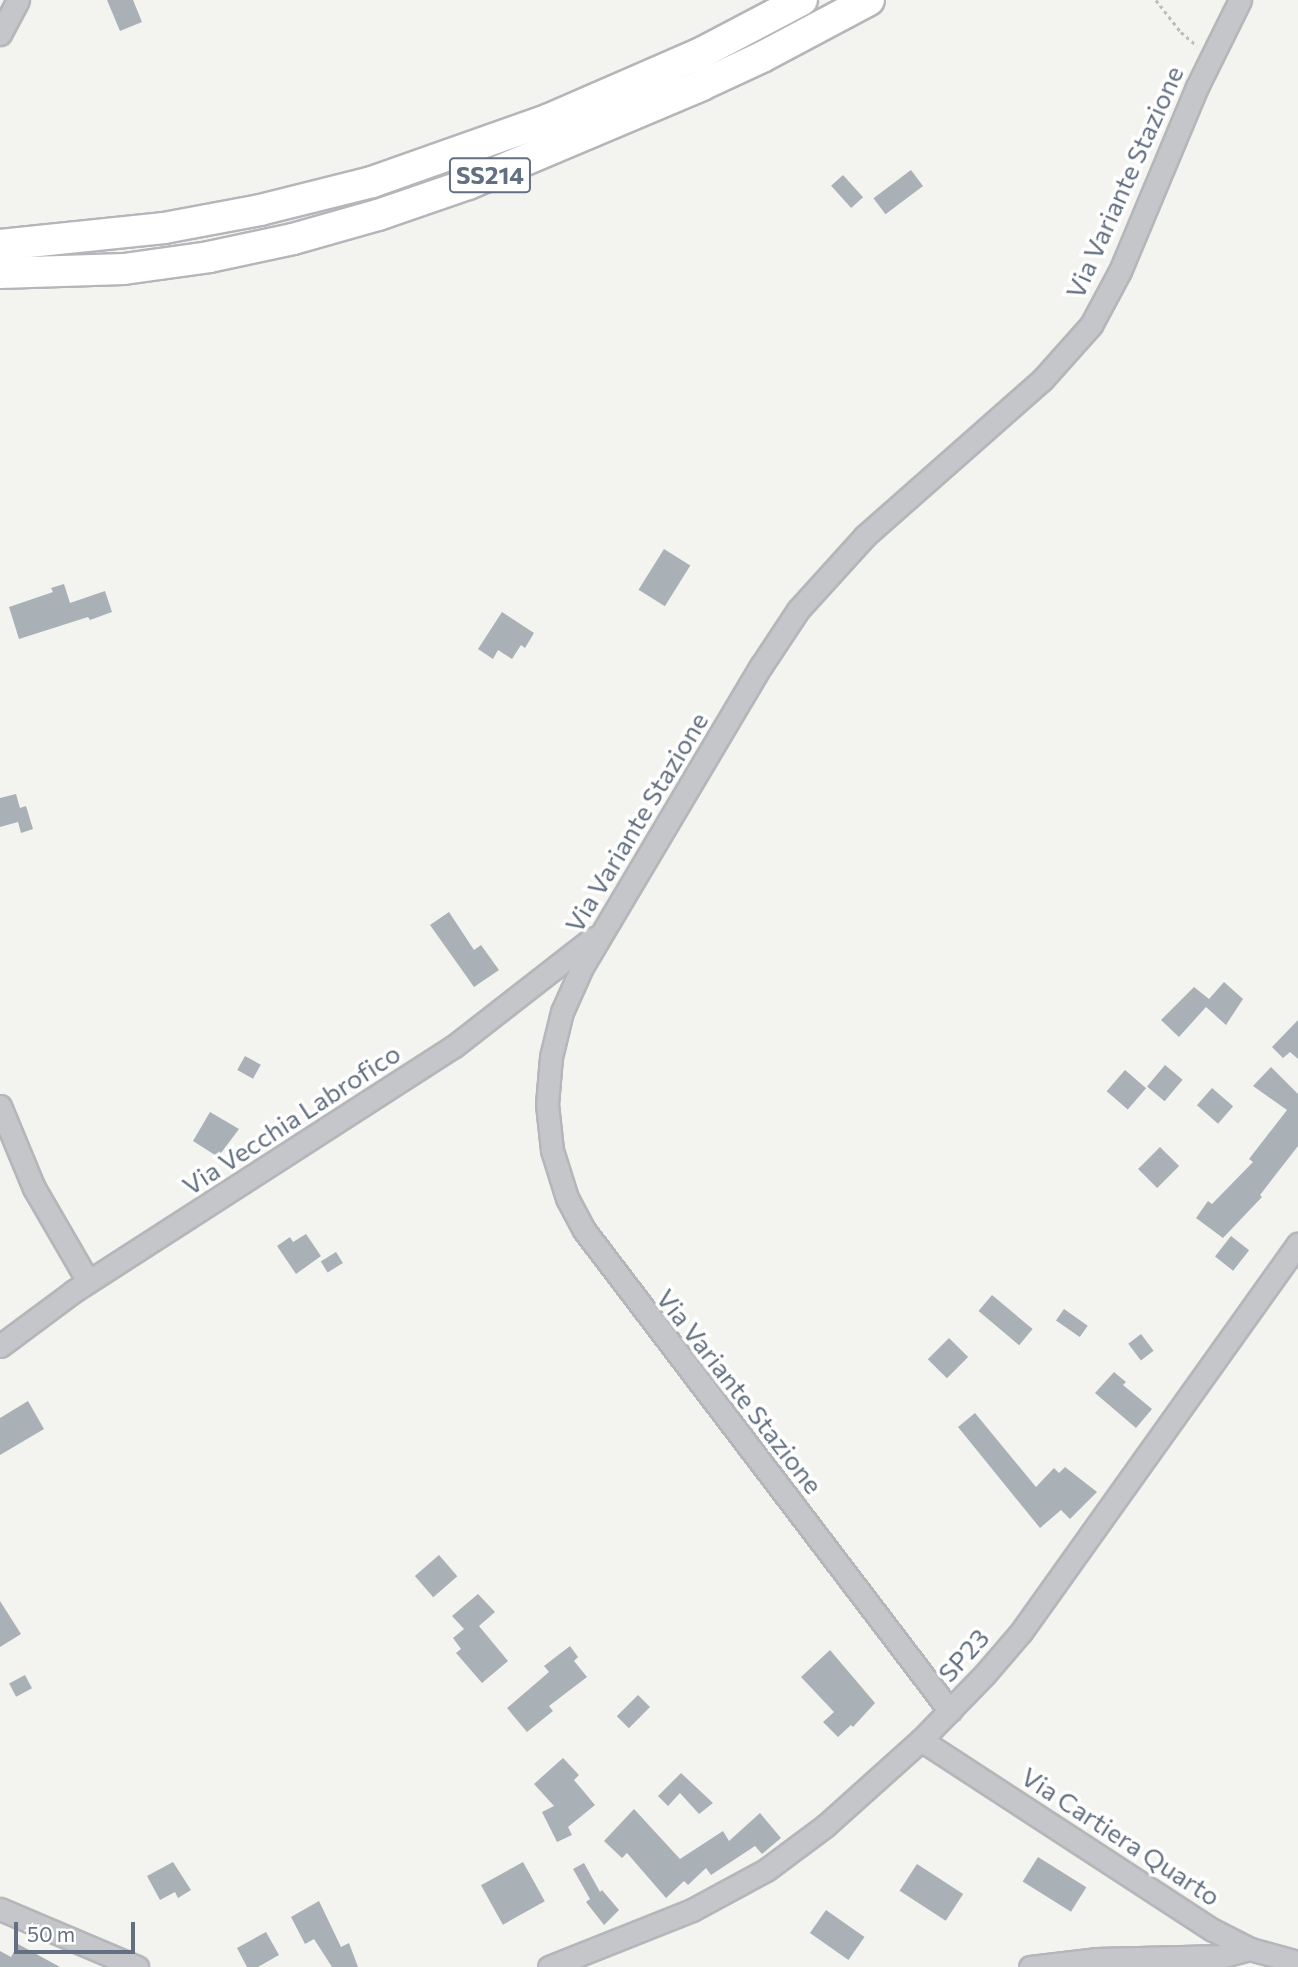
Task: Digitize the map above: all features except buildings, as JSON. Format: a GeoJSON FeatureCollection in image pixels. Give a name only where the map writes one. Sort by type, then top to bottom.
{"type":"FeatureCollection","features":[{"type":"Feature","properties":{"kind":"highway","name":"SS214"},"geometry":{"type":"LineString","coordinates":[[0,245],[164,229],[335,192],[411,169],[547,120],[729,40],[802,0]]}},
{"type":"Feature","properties":{"kind":"highway","name":"SS214"},"geometry":{"type":"LineString","coordinates":[[0,273],[85,271],[161,264],[255,248],[329,230],[434,195],[732,71],[869,0]]}},
{"type":"Feature","properties":{"kind":"street"},"geometry":{"type":"LineString","coordinates":[[0,34],[18,0]]}},
{"type":"Feature","properties":{"kind":"street","name":"Via Variante Stazione"},"geometry":{"type":"LineString","coordinates":[[950,1711],[604,1260],[567,1198],[549,1135],[549,1068],[567,999],[606,928],[761,666],[808,597],[897,505],[1052,370],[1091,325],[1120,271],[1211,57],[1240,0]]}},
{"type":"Feature","properties":{"kind":"street","name":"Via Vecchia Labrofico"},"geometry":{"type":"LineString","coordinates":[[0,1346],[88,1281],[453,1047],[606,928]]}},
{"type":"Feature","properties":{"kind":"street"},"geometry":{"type":"LineString","coordinates":[[0,1106],[34,1188],[88,1281]]}},
{"type":"Feature","properties":{"kind":"street","name":"SP23"},"geometry":{"type":"LineString","coordinates":[[549,1967],[692,1910],[766,1870],[825,1826],[921,1740],[999,1659],[1036,1612],[1298,1244]]}},
{"type":"Feature","properties":{"kind":"street","name":"Via Cartiera Quarto"},"geometry":{"type":"LineString","coordinates":[[921,1740],[1213,1930],[1250,1949],[1298,1962]]}},
{"type":"Feature","properties":{"kind":"street"},"geometry":{"type":"LineString","coordinates":[[0,1909],[137,1967]]}},
{"type":"Feature","properties":{"kind":"street"},"geometry":{"type":"LineString","coordinates":[[1030,1967],[1096,1959],[1223,1956],[1250,1949]]}},
{"type":"Feature","properties":{"kind":"path"},"geometry":{"type":"LineString","coordinates":[[1156,0],[1181,32],[1211,57]]}}]}
